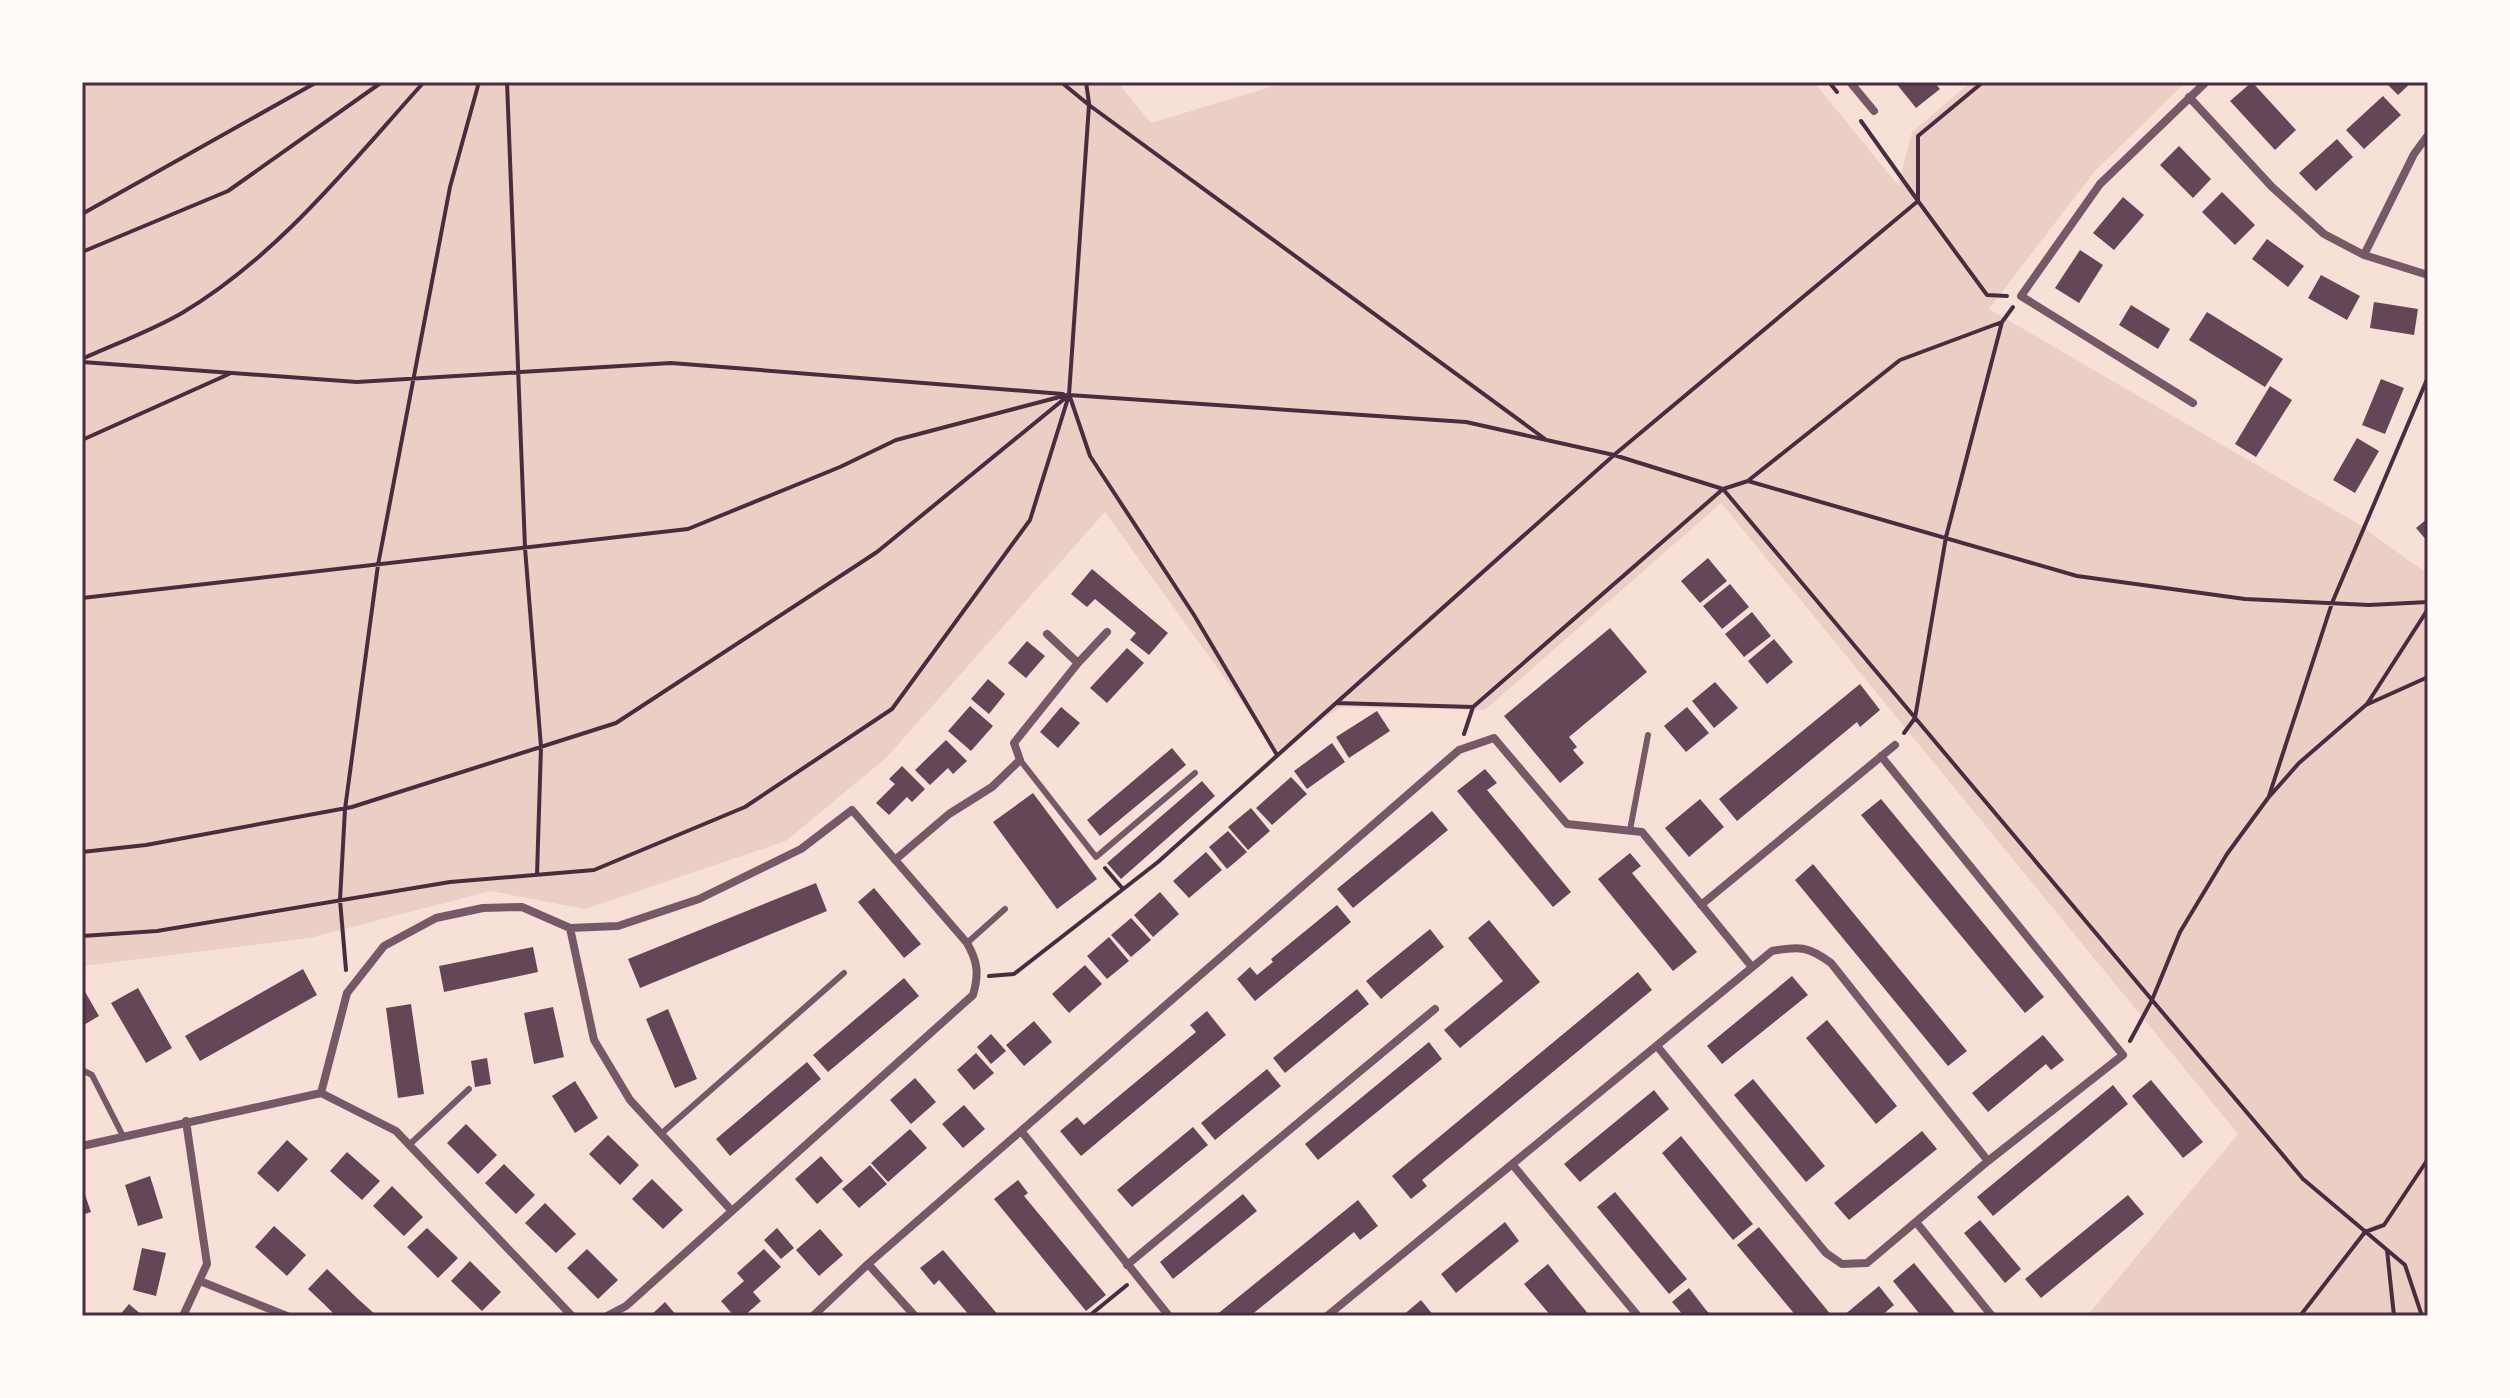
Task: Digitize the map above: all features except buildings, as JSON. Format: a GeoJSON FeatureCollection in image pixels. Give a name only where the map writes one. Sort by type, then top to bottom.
{"type":"FeatureCollection","features":[{"type":"Feature","properties":{"kind":"street"},"geometry":{"type":"LineString","coordinates":[[1850,82],[1874,111]]}},
{"type":"Feature","properties":{"kind":"street"},"geometry":{"type":"LineString","coordinates":[[2193,403],[2021,296],[2100,184],[2206,82]]}},
{"type":"Feature","properties":{"kind":"street"},"geometry":{"type":"LineString","coordinates":[[2189,97],[2272,187],[2324,234],[2364,255],[2428,275]]}},
{"type":"Feature","properties":{"kind":"street"},"geometry":{"type":"LineString","coordinates":[[2364,255],[2414,154],[2428,135]]}},
{"type":"Feature","properties":{"kind":"street"},"geometry":{"type":"LineString","coordinates":[[895,860],[949,814],[992,787],[1020,760],[1014,743],[1107,632]]}},
{"type":"Feature","properties":{"kind":"street"},"geometry":{"type":"LineString","coordinates":[[1047,634],[1078,663]]}},
{"type":"Feature","properties":{"kind":"street"},"geometry":{"type":"LineString","coordinates":[[813,1316],[868,1264],[1459,750],[1494,738],[1567,824],[1642,832],[1752,967]]}},
{"type":"Feature","properties":{"kind":"street"},"geometry":{"type":"LineString","coordinates":[[1701,905],[1895,745]]}},
{"type":"Feature","properties":{"kind":"street"},"geometry":{"type":"LineString","coordinates":[[1657,1046],[1826,1253],[1842,1264],[1867,1263],[1988,1161],[2123,1055],[1881,756]]}},
{"type":"Feature","properties":{"kind":"street"},"geometry":{"type":"LineString","coordinates":[[321,1093],[347,993],[384,946],[436,918],[483,908],[522,907],[570,928],[618,926],[699,899],[801,849],[852,810],[967,943],[975,958],[978,977],[973,995],[626,1306],[607,1316]]}},
{"type":"Feature","properties":{"kind":"street"},"geometry":{"type":"LineString","coordinates":[[570,928],[594,1040],[630,1100],[732,1211]]}},
{"type":"Feature","properties":{"kind":"street"},"geometry":{"type":"LineString","coordinates":[[1327,1316],[1772,951],[1794,947],[1813,950],[1831,963],[1988,1161]]}},
{"type":"Feature","properties":{"kind":"street"},"geometry":{"type":"LineString","coordinates":[[1127,1265],[1435,1009]]}},
{"type":"Feature","properties":{"kind":"street"},"geometry":{"type":"LineString","coordinates":[[82,1146],[321,1093],[396,1131],[569,1314]]}},
{"type":"Feature","properties":{"kind":"street"},"geometry":{"type":"LineString","coordinates":[[183,1316],[207,1264],[186,1121]]}},
{"type":"Feature","properties":{"kind":"street"},"geometry":{"type":"LineString","coordinates":[[1022,1132],[1169,1316]]}},
{"type":"Feature","properties":{"kind":"street"},"geometry":{"type":"LineString","coordinates":[[1512,1164],[1634,1315]]}},
{"type":"Feature","properties":{"kind":"street"},"geometry":{"type":"LineString","coordinates":[[1916,1222],[1992,1316]]}},
{"type":"Feature","properties":{"kind":"street"},"geometry":{"type":"LineString","coordinates":[[868,1264],[915,1316]]}},
{"type":"Feature","properties":{"kind":"street"},"geometry":{"type":"LineString","coordinates":[[200,1281],[287,1316]]}},
{"type":"Feature","properties":{"kind":"lane"},"geometry":{"type":"LineString","coordinates":[[1630,830],[1648,735]]}},
{"type":"Feature","properties":{"kind":"lane"},"geometry":{"type":"LineString","coordinates":[[1020,760],[1096,857],[1195,773]]}},
{"type":"Feature","properties":{"kind":"lane"},"geometry":{"type":"LineString","coordinates":[[967,943],[1005,909]]}},
{"type":"Feature","properties":{"kind":"lane"},"geometry":{"type":"LineString","coordinates":[[662,1133],[844,973]]}},
{"type":"Feature","properties":{"kind":"lane"},"geometry":{"type":"LineString","coordinates":[[82,1070],[92,1075],[123,1136]]}},
{"type":"Feature","properties":{"kind":"lane"},"geometry":{"type":"LineString","coordinates":[[409,1145],[469,1089]]}},
{"type":"Feature","properties":{"kind":"path"},"geometry":{"type":"LineString","coordinates":[[82,214],[317,82]]}},
{"type":"Feature","properties":{"kind":"path"},"geometry":{"type":"LineString","coordinates":[[82,252],[228,191],[382,82]]}},
{"type":"Feature","properties":{"kind":"path"},"geometry":{"type":"LineString","coordinates":[[82,360],[182,313],[261,257],[424,82]]}},
{"type":"Feature","properties":{"kind":"path"},"geometry":{"type":"LineString","coordinates":[[347,993],[340,900],[345,809],[378,565],[450,187],[479,82]]}},
{"type":"Feature","properties":{"kind":"path"},"geometry":{"type":"LineString","coordinates":[[507,82],[525,548],[541,747],[537,875]]}},
{"type":"Feature","properties":{"kind":"path"},"geometry":{"type":"LineString","coordinates":[[1061,82],[1548,440]]}},
{"type":"Feature","properties":{"kind":"path"},"geometry":{"type":"LineString","coordinates":[[82,936],[157,931],[450,882],[594,870],[745,807],[892,709],[1030,520],[1069,395],[1089,105],[1086,82]]}},
{"type":"Feature","properties":{"kind":"path"},"geometry":{"type":"LineString","coordinates":[[1918,201],[1918,136],[1983,82]]}},
{"type":"Feature","properties":{"kind":"path"},"geometry":{"type":"LineString","coordinates":[[1862,122],[1987,295],[2021,296]]}},
{"type":"Feature","properties":{"kind":"path"},"geometry":{"type":"LineString","coordinates":[[978,977],[1014,974],[1158,862],[1614,455],[1918,201]]}},
{"type":"Feature","properties":{"kind":"path"},"geometry":{"type":"LineString","coordinates":[[1915,718],[1946,537],[2002,322],[2021,296]]}},
{"type":"Feature","properties":{"kind":"path"},"geometry":{"type":"LineString","coordinates":[[1459,750],[1473,707],[1723,489],[1748,481],[1900,360],[2002,322]]}},
{"type":"Feature","properties":{"kind":"path"},"geometry":{"type":"LineString","coordinates":[[82,360],[357,382],[671,363],[1069,395],[1466,422],[1614,455],[1723,489],[2303,1179],[2405,1265],[2422,1316]]}},
{"type":"Feature","properties":{"kind":"path"},"geometry":{"type":"LineString","coordinates":[[82,440],[231,373]]}},
{"type":"Feature","properties":{"kind":"path"},"geometry":{"type":"LineString","coordinates":[[2268,798],[2332,603],[2428,377]]}},
{"type":"Feature","properties":{"kind":"path"},"geometry":{"type":"LineString","coordinates":[[82,598],[688,529],[840,467],[896,440],[1069,395]]}},
{"type":"Feature","properties":{"kind":"path"},"geometry":{"type":"LineString","coordinates":[[82,852],[146,845],[345,809],[616,723],[877,552],[1069,395]]}},
{"type":"Feature","properties":{"kind":"path"},"geometry":{"type":"LineString","coordinates":[[1069,395],[1090,456],[1194,615],[1277,755]]}},
{"type":"Feature","properties":{"kind":"path"},"geometry":{"type":"LineString","coordinates":[[1748,481],[2077,576],[2245,599],[2332,603],[2428,602]]}},
{"type":"Feature","properties":{"kind":"path"},"geometry":{"type":"LineString","coordinates":[[2123,1055],[2152,1000],[2180,932],[2227,854],[2268,798],[2299,763],[2367,704],[2428,609]]}},
{"type":"Feature","properties":{"kind":"path"},"geometry":{"type":"LineString","coordinates":[[2367,704],[2428,677]]}},
{"type":"Feature","properties":{"kind":"path"},"geometry":{"type":"LineString","coordinates":[[1336,703],[1473,707]]}},
{"type":"Feature","properties":{"kind":"path"},"geometry":{"type":"LineString","coordinates":[[1096,857],[1123,889]]}},
{"type":"Feature","properties":{"kind":"path"},"geometry":{"type":"LineString","coordinates":[[2300,1316],[2365,1232],[2384,1225],[2428,1159]]}},
{"type":"Feature","properties":{"kind":"path"},"geometry":{"type":"LineString","coordinates":[[2387,1250],[2394,1316]]}},
{"type":"Feature","properties":{"kind":"path"},"geometry":{"type":"LineString","coordinates":[[1089,1316],[1137,1277]]}},
{"type":"Feature","properties":{"kind":"shaded area"},"geometry":{"type":"Polygon","coordinates":[[[82,82],[1120,82],[1151,123],[1287,82],[1814,82],[1898,185],[1912,132],[1971,82],[2186,82],[2094,172],[1989,309],[2355,522],[2428,574],[2428,1316],[2087,1316],[2238,1134],[1721,503],[1485,710],[1341,707],[1277,751],[1105,512],[886,758],[786,841],[585,909],[490,891],[310,938],[82,966],[82,82]]]}}]}
